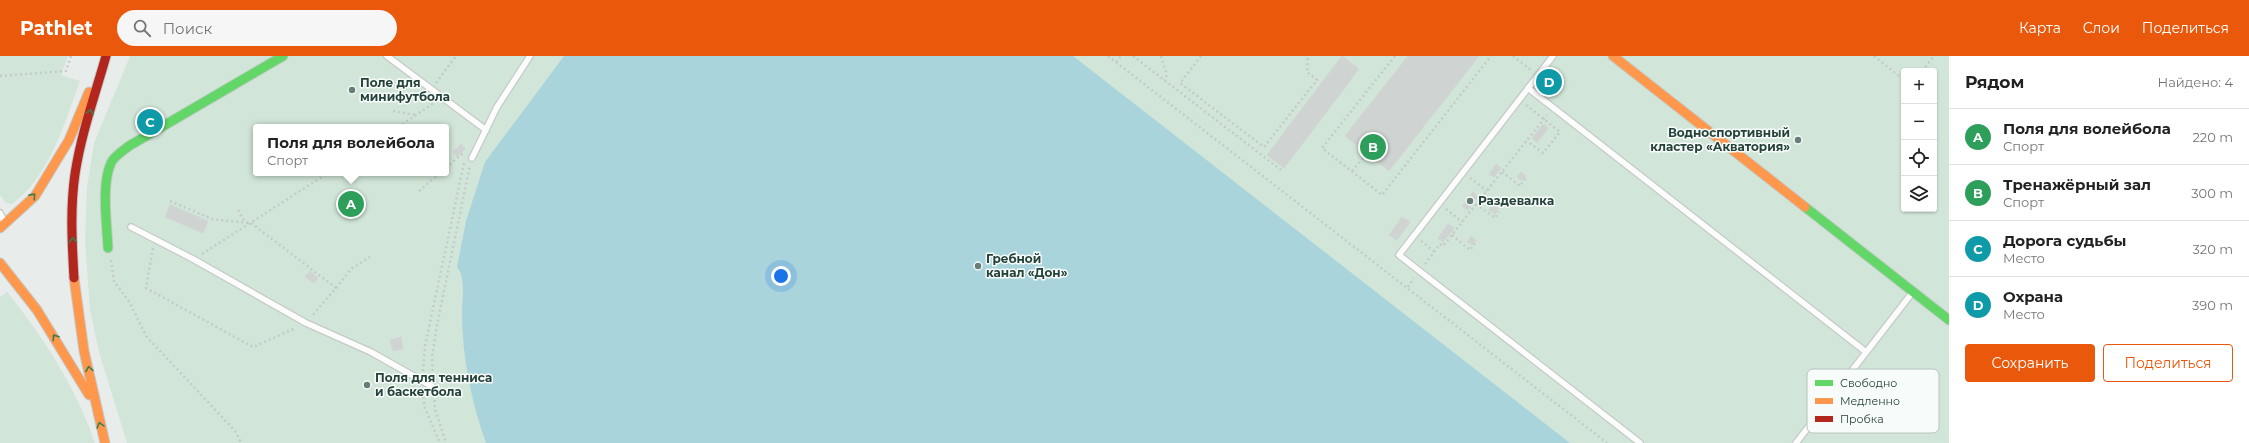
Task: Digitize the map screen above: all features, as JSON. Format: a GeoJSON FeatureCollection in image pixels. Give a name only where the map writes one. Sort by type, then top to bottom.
{"type":"FeatureCollection","features":[{"type":"Feature","properties":{"kind":"main road"},"geometry":{"type":"LineString","coordinates":[[3,225],[35,196],[62,155],[105,56]]}},
{"type":"Feature","properties":{"kind":"main road"},"geometry":{"type":"LineString","coordinates":[[105,56],[79,156],[73,191],[73,244],[78,304],[95,407],[105,443]]}},
{"type":"Feature","properties":{"kind":"main road"},"geometry":{"type":"LineString","coordinates":[[108,248],[107,178],[111,164],[118,155],[283,56]]}},
{"type":"Feature","properties":{"kind":"main road"},"geometry":{"type":"LineString","coordinates":[[1613,56],[1949,320]]}},
{"type":"Feature","properties":{"kind":"main road"},"geometry":{"type":"LineString","coordinates":[[0,263],[18,283],[65,352],[95,407]]}},
{"type":"Feature","properties":{"kind":"lane"},"geometry":{"type":"LineString","coordinates":[[387,56],[486,130]]}},
{"type":"Feature","properties":{"kind":"lane"},"geometry":{"type":"LineString","coordinates":[[472,158],[497,106],[530,56]]}},
{"type":"Feature","properties":{"kind":"lane"},"geometry":{"type":"LineString","coordinates":[[1553,56],[1399,255],[1640,443]]}},
{"type":"Feature","properties":{"kind":"lane"},"geometry":{"type":"LineString","coordinates":[[1528,88],[1866,352]]}},
{"type":"Feature","properties":{"kind":"lane"},"geometry":{"type":"LineString","coordinates":[[0,213],[3,225]]}},
{"type":"Feature","properties":{"kind":"lane"},"geometry":{"type":"LineString","coordinates":[[131,227],[154,241],[193,259],[306,323],[371,352],[433,387]]}},
{"type":"Feature","properties":{"kind":"lane"},"geometry":{"type":"LineString","coordinates":[[1853,369],[1913,292]]}},
{"type":"Feature","properties":{"kind":"lane"},"geometry":{"type":"LineString","coordinates":[[1796,443],[1807,429]]}},
{"type":"Feature","properties":{"kind":"path"},"geometry":{"type":"LineString","coordinates":[[0,76],[66,71],[71,56]]}},
{"type":"Feature","properties":{"kind":"path"},"geometry":{"type":"LineString","coordinates":[[431,89],[456,56]]}},
{"type":"Feature","properties":{"kind":"path"},"geometry":{"type":"LineString","coordinates":[[1108,56],[1408,287],[1607,443]]}},
{"type":"Feature","properties":{"kind":"path"},"geometry":{"type":"LineString","coordinates":[[1116,62],[1121,56]]}},
{"type":"Feature","properties":{"kind":"path"},"geometry":{"type":"LineString","coordinates":[[1133,56],[1281,170]]}},
{"type":"Feature","properties":{"kind":"path"},"geometry":{"type":"LineString","coordinates":[[1162,56],[1167,75],[1164,80]]}},
{"type":"Feature","properties":{"kind":"path"},"geometry":{"type":"LineString","coordinates":[[1201,56],[1180,83],[1264,147],[1317,80],[1307,72],[1308,56]]}},
{"type":"Feature","properties":{"kind":"path"},"geometry":{"type":"LineString","coordinates":[[1395,56],[1322,148],[1382,195],[1491,56]]}},
{"type":"Feature","properties":{"kind":"path"},"geometry":{"type":"LineString","coordinates":[[1513,56],[1538,76]]}},
{"type":"Feature","properties":{"kind":"path"},"geometry":{"type":"LineString","coordinates":[[1874,56],[1901,78]]}},
{"type":"Feature","properties":{"kind":"path"},"geometry":{"type":"LineString","coordinates":[[1924,68],[1934,56]]}},
{"type":"Feature","properties":{"kind":"path"},"geometry":{"type":"LineString","coordinates":[[403,124],[442,97]]}},
{"type":"Feature","properties":{"kind":"path"},"geometry":{"type":"LineString","coordinates":[[1519,100],[1560,132],[1543,153],[1527,140]]}},
{"type":"Feature","properties":{"kind":"path"},"geometry":{"type":"LineString","coordinates":[[1408,287],[1440,244],[1443,246],[1553,108]]}},
{"type":"Feature","properties":{"kind":"path"},"geometry":{"type":"LineString","coordinates":[[393,112],[415,116]]}},
{"type":"Feature","properties":{"kind":"path"},"geometry":{"type":"LineString","coordinates":[[449,165],[463,152]]}},
{"type":"Feature","properties":{"kind":"path"},"geometry":{"type":"LineString","coordinates":[[446,443],[435,409],[432,357],[437,325],[472,158]]}},
{"type":"Feature","properties":{"kind":"path"},"geometry":{"type":"LineString","coordinates":[[1352,171],[1363,158]]}},
{"type":"Feature","properties":{"kind":"path"},"geometry":{"type":"LineString","coordinates":[[440,443],[424,406],[422,381],[425,346],[464,162]]}},
{"type":"Feature","properties":{"kind":"path"},"geometry":{"type":"LineString","coordinates":[[1502,172],[1520,186],[1526,178]]}},
{"type":"Feature","properties":{"kind":"path"},"geometry":{"type":"LineString","coordinates":[[1463,173],[1487,191]]}},
{"type":"Feature","properties":{"kind":"path"},"geometry":{"type":"LineString","coordinates":[[193,259],[252,223],[323,176]]}},
{"type":"Feature","properties":{"kind":"path"},"geometry":{"type":"LineString","coordinates":[[419,191],[436,176]]}},
{"type":"Feature","properties":{"kind":"path"},"geometry":{"type":"LineString","coordinates":[[170,201],[212,219],[252,223],[336,288]]}},
{"type":"Feature","properties":{"kind":"path"},"geometry":{"type":"LineString","coordinates":[[1439,204],[1462,222]]}},
{"type":"Feature","properties":{"kind":"path"},"geometry":{"type":"LineString","coordinates":[[1476,204],[1495,218],[1499,212]]}},
{"type":"Feature","properties":{"kind":"path"},"geometry":{"type":"LineString","coordinates":[[238,210],[246,222]]}},
{"type":"Feature","properties":{"kind":"path"},"geometry":{"type":"LineString","coordinates":[[1452,235],[1470,250],[1476,242]]}},
{"type":"Feature","properties":{"kind":"path"},"geometry":{"type":"LineString","coordinates":[[1414,236],[1435,252]]}},
{"type":"Feature","properties":{"kind":"path"},"geometry":{"type":"LineString","coordinates":[[154,241],[146,288],[252,347],[306,323],[351,269],[370,257]]}},
{"type":"Feature","properties":{"kind":"path"},"geometry":{"type":"LineString","coordinates":[[108,248],[114,281],[130,302],[146,336],[236,432],[242,443]]}},
{"type":"Feature","properties":{"kind":"green space"},"geometry":{"type":"Polygon","coordinates":[[[0,56],[68,56],[61,75],[80,81],[61,131],[46,164],[25,192],[12,204],[6,203],[0,195],[0,56]]]}},
{"type":"Feature","properties":{"kind":"green space","name":"Гребной канал «Дон»"},"geometry":{"type":"Polygon","coordinates":[[[130,56],[1949,56],[1949,443],[127,443],[99,352],[90,310],[85,241],[87,187],[94,143],[130,56]]]}},
{"type":"Feature","properties":{"kind":"green space"},"geometry":{"type":"Polygon","coordinates":[[[7,292],[34,327],[57,363],[78,402],[95,443],[0,443],[0,297],[7,292]]]}},
{"type":"Feature","properties":{"kind":"water","name":"Гребной канал «Дон»"},"geometry":{"type":"Polygon","coordinates":[[[564,56],[1073,56],[1570,443],[486,443],[468,378],[462,329],[463,283],[457,267],[466,221],[485,162],[564,56]]]}},
{"type":"Feature","properties":{"kind":"building"},"geometry":{"type":"Polygon","coordinates":[[[1342,56],[1359,69],[1284,168],[1267,155],[1342,56]]]}},
{"type":"Feature","properties":{"kind":"building"},"geometry":{"type":"Polygon","coordinates":[[[1408,56],[1479,56],[1389,171],[1345,136],[1408,56]]]}},
{"type":"Feature","properties":{"kind":"building"},"geometry":{"type":"Polygon","coordinates":[[[1550,76],[1554,79],[1547,88],[1543,84],[1550,76]]]}},
{"type":"Feature","properties":{"kind":"building"},"geometry":{"type":"Polygon","coordinates":[[[1543,124],[1548,128],[1537,143],[1532,138],[1543,124]]]}},
{"type":"Feature","properties":{"kind":"building"},"geometry":{"type":"Polygon","coordinates":[[[461,144],[465,149],[457,157],[453,152],[461,144]]]}},
{"type":"Feature","properties":{"kind":"building"},"geometry":{"type":"Polygon","coordinates":[[[1496,164],[1501,168],[1494,177],[1489,174],[1496,164]]]}},
{"type":"Feature","properties":{"kind":"building"},"geometry":{"type":"Polygon","coordinates":[[[1521,172],[1526,176],[1522,181],[1517,177],[1521,172]]]}},
{"type":"Feature","properties":{"kind":"building","name":"Раздевалка"},"geometry":{"type":"Polygon","coordinates":[[[1473,192],[1478,197],[1468,210],[1462,206],[1473,192]]]}},
{"type":"Feature","properties":{"kind":"building"},"geometry":{"type":"Polygon","coordinates":[[[1493,204],[1499,209],[1495,214],[1489,210],[1493,204]]]}},
{"type":"Feature","properties":{"kind":"building"},"geometry":{"type":"Polygon","coordinates":[[[170,205],[208,221],[203,233],[165,217],[170,205]]]}},
{"type":"Feature","properties":{"kind":"building"},"geometry":{"type":"Polygon","coordinates":[[[1402,217],[1410,222],[1397,240],[1389,235],[1402,217]]]}},
{"type":"Feature","properties":{"kind":"building","name":"Раздевалка"},"geometry":{"type":"Polygon","coordinates":[[[1448,224],[1454,228],[1443,242],[1438,238],[1448,224]]]}},
{"type":"Feature","properties":{"kind":"building"},"geometry":{"type":"Polygon","coordinates":[[[1471,236],[1476,240],[1472,245],[1467,242],[1471,236]]]}},
{"type":"Feature","properties":{"kind":"building"},"geometry":{"type":"Polygon","coordinates":[[[310,271],[318,278],[314,283],[305,277],[310,271]]]}},
{"type":"Feature","properties":{"kind":"building"},"geometry":{"type":"Polygon","coordinates":[[[401,337],[403,349],[393,351],[390,340],[401,337]]]}},
{"type":"Feature","properties":{"kind":"traffic: fast"},"geometry":{"type":"LineString","coordinates":[[108,248],[105,193],[108,172],[114,158],[129,146],[283,56]]}},
{"type":"Feature","properties":{"kind":"traffic: fast"},"geometry":{"type":"LineString","coordinates":[[1805,207],[1949,320]]}},
{"type":"Feature","properties":{"kind":"traffic: slow"},"geometry":{"type":"LineString","coordinates":[[1613,56],[1805,207]]}},
{"type":"Feature","properties":{"kind":"traffic: slow"},"geometry":{"type":"LineString","coordinates":[[0,228],[35,196],[69,140],[89,92]]}},
{"type":"Feature","properties":{"kind":"traffic: slow"},"geometry":{"type":"LineString","coordinates":[[0,263],[37,310],[89,395]]}},
{"type":"Feature","properties":{"kind":"traffic: slow"},"geometry":{"type":"LineString","coordinates":[[74,278],[84,351],[105,443]]}},
{"type":"Feature","properties":{"kind":"traffic: jam"},"geometry":{"type":"LineString","coordinates":[[74,278],[72,239],[73,187],[85,129],[106,56]]}},
{"type":"Feature","properties":{"kind":"place","name":"Охрана"},"geometry":{"type":"Point","coordinates":[1549,82]}},
{"type":"Feature","properties":{"kind":"place","name":"Поле для минифутбола"},"geometry":{"type":"Point","coordinates":[352,90]}},
{"type":"Feature","properties":{"kind":"place","name":"Дорога судьбы"},"geometry":{"type":"Point","coordinates":[150,122]}},
{"type":"Feature","properties":{"kind":"place","name":"Водноспортивный кластер «Акватория»"},"geometry":{"type":"Point","coordinates":[1798,140]}},
{"type":"Feature","properties":{"kind":"place","name":"Тренажёрный зал"},"geometry":{"type":"Point","coordinates":[1373,147]}},
{"type":"Feature","properties":{"kind":"place","name":"Раздевалка"},"geometry":{"type":"Point","coordinates":[1470,201]}},
{"type":"Feature","properties":{"kind":"place","name":"Поля для волейбола"},"geometry":{"type":"Point","coordinates":[351,204]}},
{"type":"Feature","properties":{"kind":"place","name":"Гребной канал «Дон»"},"geometry":{"type":"Point","coordinates":[978,266]}},
{"type":"Feature","properties":{"kind":"place","name":"Поля для тенниса и баскетбола"},"geometry":{"type":"Point","coordinates":[367,385]}}]}
